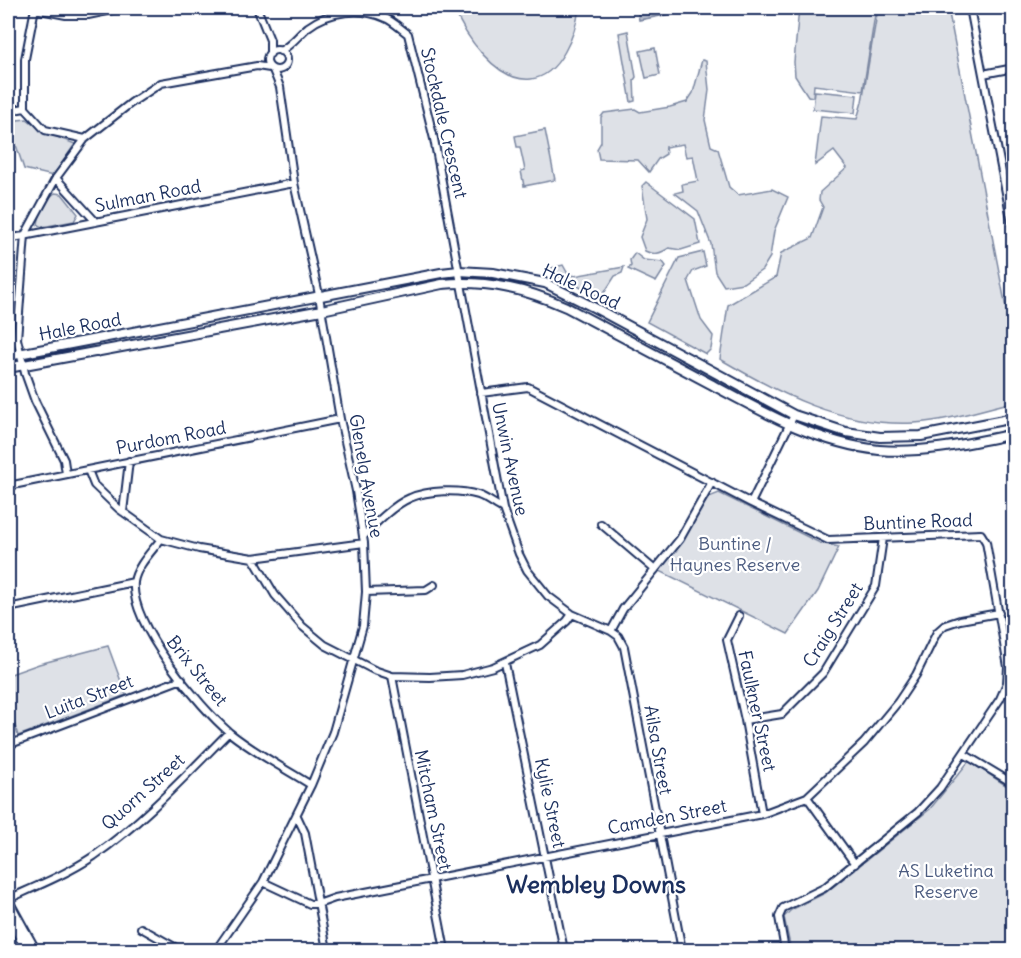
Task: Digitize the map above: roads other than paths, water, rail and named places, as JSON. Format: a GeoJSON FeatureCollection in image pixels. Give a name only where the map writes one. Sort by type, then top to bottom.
{"type":"FeatureCollection","features":[{"type":"Feature","properties":{"kind":"main road","name":"Hale Road"},"geometry":{"type":"LineString","coordinates":[[8,356],[459,271],[493,273],[545,284],[595,308],[794,415],[846,432],[879,437],[921,436],[1014,418]]}},
{"type":"Feature","properties":{"kind":"main road","name":"Hale Road"},"geometry":{"type":"LineString","coordinates":[[8,368],[461,282],[515,288],[566,307],[789,425],[842,443],[879,450],[923,450],[1014,434]]}},
{"type":"Feature","properties":{"kind":"main road"},"geometry":{"type":"LineString","coordinates":[[8,900],[35,951]]}},
{"type":"Feature","properties":{"kind":"main road"},"geometry":{"type":"LineString","coordinates":[[8,915],[27,951]]}},
{"type":"Feature","properties":{"kind":"street"},"geometry":{"type":"LineString","coordinates":[[85,139],[45,130],[25,108],[25,59],[35,8],[66,15],[88,15],[122,8]]}},
{"type":"Feature","properties":{"kind":"street","name":"Glenelg Avenue"},"geometry":{"type":"LineString","coordinates":[[257,8],[270,40],[287,58],[280,87]]}},
{"type":"Feature","properties":{"kind":"street"},"geometry":{"type":"LineString","coordinates":[[970,8],[1014,234]]}},
{"type":"Feature","properties":{"kind":"street","name":"Stockdale Crescent"},"geometry":{"type":"LineString","coordinates":[[280,51],[290,46],[308,27],[324,17],[340,14],[364,12],[385,18],[408,34],[434,139],[461,282]]}},
{"type":"Feature","properties":{"kind":"street","name":"Glenelg Avenue"},"geometry":{"type":"LineString","coordinates":[[216,951],[263,882],[311,785],[333,732],[363,626],[366,592],[364,540],[356,491],[340,419],[319,296],[294,183],[280,87],[269,57],[270,40]]}},
{"type":"Feature","properties":{"kind":"street"},"geometry":{"type":"LineString","coordinates":[[287,58],[290,46]]}},
{"type":"Feature","properties":{"kind":"street"},"geometry":{"type":"LineString","coordinates":[[257,66],[280,51]]}},
{"type":"Feature","properties":{"kind":"street"},"geometry":{"type":"LineString","coordinates":[[66,474],[64,460],[34,401],[17,339],[25,235],[56,178],[85,139],[161,83],[257,66],[272,69],[283,68]]}},
{"type":"Feature","properties":{"kind":"street"},"geometry":{"type":"LineString","coordinates":[[983,74],[1014,68]]}},
{"type":"Feature","properties":{"kind":"street"},"geometry":{"type":"LineString","coordinates":[[8,111],[25,108]]}},
{"type":"Feature","properties":{"kind":"street"},"geometry":{"type":"LineString","coordinates":[[56,178],[96,222]]}},
{"type":"Feature","properties":{"kind":"street","name":"Sulman Road"},"geometry":{"type":"LineString","coordinates":[[8,239],[294,183]]}},
{"type":"Feature","properties":{"kind":"street","name":"Unwin Avenue"},"geometry":{"type":"LineString","coordinates":[[461,282],[503,509],[519,554],[527,570],[548,596],[572,614],[610,631]]}},
{"type":"Feature","properties":{"kind":"street","name":"Buntine Road"},"geometry":{"type":"LineString","coordinates":[[481,393],[528,387],[751,503],[828,540],[981,534],[986,543],[1008,667],[1007,683],[1000,699],[940,788],[918,812],[824,888],[783,908],[779,917],[785,951]]}},
{"type":"Feature","properties":{"kind":"street"},"geometry":{"type":"LineString","coordinates":[[751,503],[794,415]]}},
{"type":"Feature","properties":{"kind":"street","name":"Purdom Road"},"geometry":{"type":"LineString","coordinates":[[8,486],[340,419]]}},
{"type":"Feature","properties":{"kind":"street"},"geometry":{"type":"LineString","coordinates":[[123,512],[129,461]]}},
{"type":"Feature","properties":{"kind":"street"},"geometry":{"type":"LineString","coordinates":[[88,470],[94,485],[123,512],[161,539],[199,549],[253,558],[364,540],[378,522],[410,498],[434,493],[458,490],[481,496],[503,509]]}},
{"type":"Feature","properties":{"kind":"street"},"geometry":{"type":"LineString","coordinates":[[610,631],[623,609],[680,539],[712,482]]}},
{"type":"Feature","properties":{"kind":"street"},"geometry":{"type":"LineString","coordinates":[[602,524],[655,570]]}},
{"type":"Feature","properties":{"kind":"street","name":"Craig Street"},"geometry":{"type":"LineString","coordinates":[[746,720],[782,714],[823,673],[876,586],[883,538]]}},
{"type":"Feature","properties":{"kind":"street"},"geometry":{"type":"LineString","coordinates":[[8,608],[134,582],[138,570],[161,539]]}},
{"type":"Feature","properties":{"kind":"street"},"geometry":{"type":"LineString","coordinates":[[253,558],[276,595],[302,626],[325,645],[353,660],[392,675],[430,677],[462,675],[505,663],[550,637],[572,614]]}},
{"type":"Feature","properties":{"kind":"street","name":"Brix Street"},"geometry":{"type":"LineString","coordinates":[[134,582],[137,603],[153,641],[229,732],[262,756],[311,785]]}},
{"type":"Feature","properties":{"kind":"street"},"geometry":{"type":"LineString","coordinates":[[366,592],[426,590],[434,585]]}},
{"type":"Feature","properties":{"kind":"street","name":"Camden Street"},"geometry":{"type":"LineString","coordinates":[[318,904],[335,898],[433,878],[762,814],[807,797],[864,744],[898,702],[916,675],[937,632],[945,625],[960,620],[999,613]]}},
{"type":"Feature","properties":{"kind":"street","name":"Faulkner Street"},"geometry":{"type":"LineString","coordinates":[[739,616],[727,640],[746,720],[762,814]]}},
{"type":"Feature","properties":{"kind":"street","name":"Ailsa Street"},"geometry":{"type":"LineString","coordinates":[[610,631],[618,636],[624,647],[682,951]]}},
{"type":"Feature","properties":{"kind":"street"},"geometry":{"type":"LineString","coordinates":[[1004,644],[1014,642]]}},
{"type":"Feature","properties":{"kind":"street","name":"Kylie Street"},"geometry":{"type":"LineString","coordinates":[[505,663],[564,951]]}},
{"type":"Feature","properties":{"kind":"street","name":"Mitcham Street"},"geometry":{"type":"LineString","coordinates":[[392,675],[446,951]]}},
{"type":"Feature","properties":{"kind":"street","name":"Luita Street"},"geometry":{"type":"LineString","coordinates":[[8,745],[182,678]]}},
{"type":"Feature","properties":{"kind":"street","name":"Quorn Street"},"geometry":{"type":"LineString","coordinates":[[8,900],[55,878],[93,856],[137,823],[229,732]]}},
{"type":"Feature","properties":{"kind":"street"},"geometry":{"type":"LineString","coordinates":[[964,754],[1014,784]]}},
{"type":"Feature","properties":{"kind":"street"},"geometry":{"type":"LineString","coordinates":[[807,797],[855,864]]}},
{"type":"Feature","properties":{"kind":"street"},"geometry":{"type":"LineString","coordinates":[[297,816],[304,833],[327,951]]}},
{"type":"Feature","properties":{"kind":"street"},"geometry":{"type":"LineString","coordinates":[[263,882],[310,904],[318,904]]}},
{"type":"Feature","properties":{"kind":"street"},"geometry":{"type":"LineString","coordinates":[[141,928],[180,951]]}},
{"type":"Feature","properties":{"kind":"water"},"geometry":{"type":"Polygon","coordinates":[[[637,8],[686,8],[687,11],[639,20],[637,8]]]}},
{"type":"Feature","properties":{"kind":"district","name":"Wembley Downs"},"geometry":{"type":"Point","coordinates":[596,885]}},
{"type":"Feature","properties":{"kind":"park label","name":"Buntine / Haynes Reserve"},"geometry":{"type":"Point","coordinates":[735,554]}},
{"type":"Feature","properties":{"kind":"park label","name":"AS Luketina Reserve"},"geometry":{"type":"Point","coordinates":[946,881]}}]}
